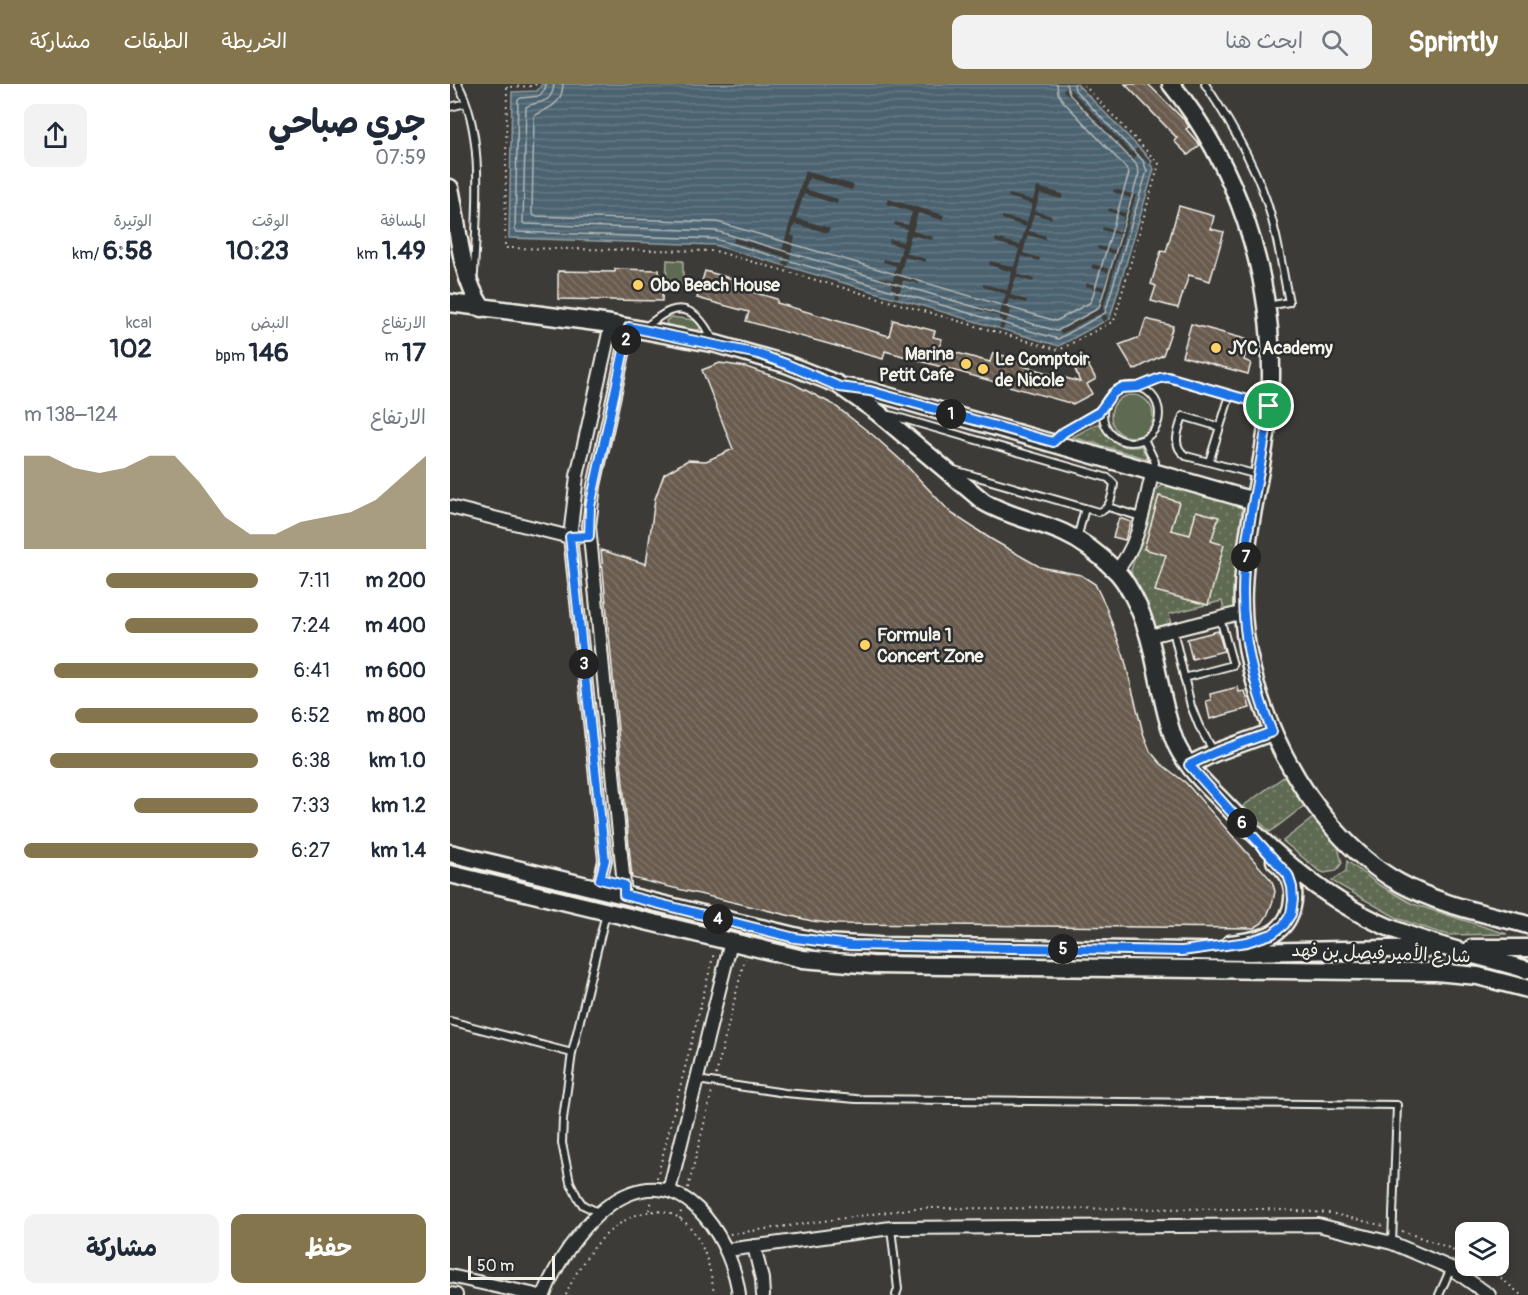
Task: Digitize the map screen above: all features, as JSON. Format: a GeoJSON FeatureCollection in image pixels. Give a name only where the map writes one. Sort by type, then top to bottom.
{"type":"FeatureCollection","features":[{"type":"Feature","properties":{"kind":"main road"},"geometry":{"type":"LineString","coordinates":[[1177,86],[1204,131],[1237,199],[1256,254],[1266,306],[1271,378],[1269,406],[1244,576],[1244,612],[1252,675],[1272,732],[1316,805],[1339,834],[1382,872],[1416,892],[1437,900],[1528,926]]}},
{"type":"Feature","properties":{"kind":"main road"},"geometry":{"type":"LineString","coordinates":[[450,188],[464,265],[473,293],[482,308]]}},
{"type":"Feature","properties":{"kind":"main road"},"geometry":{"type":"LineString","coordinates":[[450,303],[635,328],[716,344],[777,361],[840,387],[878,412],[977,497],[996,509],[1045,525],[1077,539],[1116,571],[1142,613],[1150,636],[1174,739],[1189,765],[1288,875],[1292,887],[1291,914],[1284,925],[1272,934],[1182,951]]}},
{"type":"Feature","properties":{"kind":"main road"},"geometry":{"type":"LineString","coordinates":[[840,387],[870,391],[1254,501]]}},
{"type":"Feature","properties":{"kind":"main road"},"geometry":{"type":"LineString","coordinates":[[1189,765],[1214,753],[1272,732]]}},
{"type":"Feature","properties":{"kind":"main road"},"geometry":{"type":"LineString","coordinates":[[1227,806],[1291,865],[1319,887],[1370,919],[1445,948],[1528,970]]}},
{"type":"Feature","properties":{"kind":"main road","name":"شارع الأمير فيصل بن فهد"},"geometry":{"type":"LineString","coordinates":[[450,853],[823,943],[878,946],[1250,952],[1528,948]]}},
{"type":"Feature","properties":{"kind":"main road","name":"شارع الأمير فيصل بن فهد"},"geometry":{"type":"LineString","coordinates":[[450,874],[803,959],[851,964],[1436,972],[1478,976],[1528,989]]}},
{"type":"Feature","properties":{"kind":"street"},"geometry":{"type":"LineString","coordinates":[[598,890],[605,860],[570,537],[577,476],[610,324]]}},
{"type":"Feature","properties":{"kind":"street"},"geometry":{"type":"LineString","coordinates":[[624,895],[589,536],[590,507],[635,328]]}},
{"type":"Feature","properties":{"kind":"street"},"geometry":{"type":"LineString","coordinates":[[1116,571],[1127,560],[1133,547],[1153,471]]}},
{"type":"Feature","properties":{"kind":"street"},"geometry":{"type":"LineString","coordinates":[[450,507],[570,537],[589,536]]}},
{"type":"Feature","properties":{"kind":"street"},"geometry":{"type":"LineString","coordinates":[[1150,636],[1244,612]]}},
{"type":"Feature","properties":{"kind":"street"},"geometry":{"type":"LineString","coordinates":[[669,1191],[731,942]]}},
{"type":"Feature","properties":{"kind":"street"},"geometry":{"type":"LineString","coordinates":[[544,1295],[567,1251],[600,1213],[631,1193],[645,1189],[669,1191],[709,1219],[727,1250],[739,1295]]}},
{"type":"Feature","properties":{"kind":"street"},"geometry":{"type":"LineString","coordinates":[[727,1250],[891,1228],[1318,1225],[1392,1243],[1450,1268],[1489,1295]]}},
{"type":"Feature","properties":{"kind":"street"},"geometry":{"type":"LineString","coordinates":[[754,1246],[762,1279],[763,1295]]}},
{"type":"Feature","properties":{"kind":"street"},"geometry":{"type":"LineString","coordinates":[[450,1276],[536,1295]]}},
{"type":"Feature","properties":{"kind":"street"},"geometry":{"type":"LineString","coordinates":[[450,1294],[456,1295]]}},
{"type":"Feature","properties":{"kind":"lane"},"geometry":{"type":"LineString","coordinates":[[458,84],[472,123],[477,174],[473,293]]}},
{"type":"Feature","properties":{"kind":"lane"},"geometry":{"type":"LineString","coordinates":[[1205,84],[1243,149],[1271,216],[1289,302],[1266,306]]}},
{"type":"Feature","properties":{"kind":"lane"},"geometry":{"type":"LineString","coordinates":[[450,107],[466,103]]}},
{"type":"Feature","properties":{"kind":"lane"},"geometry":{"type":"LineString","coordinates":[[635,328],[670,311],[685,311],[700,317],[716,344]]}},
{"type":"Feature","properties":{"kind":"lane"},"geometry":{"type":"LineString","coordinates":[[1053,442],[1064,432],[1104,407],[1108,399],[1121,388],[1138,387],[1160,378],[1168,377],[1269,406]]}},
{"type":"Feature","properties":{"kind":"lane"},"geometry":{"type":"LineString","coordinates":[[1104,407],[1106,424],[1117,438],[1135,442],[1144,439],[1157,425],[1158,406],[1147,391],[1138,387]]}},
{"type":"Feature","properties":{"kind":"lane"},"geometry":{"type":"LineString","coordinates":[[1209,462],[1230,395]]}},
{"type":"Feature","properties":{"kind":"lane"},"geometry":{"type":"LineString","coordinates":[[878,412],[1112,480],[1114,488],[1108,507],[1102,511],[942,466]]}},
{"type":"Feature","properties":{"kind":"lane"},"geometry":{"type":"LineString","coordinates":[[1220,427],[1183,417],[1176,440],[1180,452],[1186,456],[1259,475]]}},
{"type":"Feature","properties":{"kind":"lane"},"geometry":{"type":"LineString","coordinates":[[1144,439],[1155,462],[1153,471]]}},
{"type":"Feature","properties":{"kind":"lane"},"geometry":{"type":"LineString","coordinates":[[1083,471],[1088,453]]}},
{"type":"Feature","properties":{"kind":"lane"},"geometry":{"type":"LineString","coordinates":[[1108,507],[1141,517]]}},
{"type":"Feature","properties":{"kind":"lane"},"geometry":{"type":"LineString","coordinates":[[1077,539],[1085,508]]}},
{"type":"Feature","properties":{"kind":"lane"},"geometry":{"type":"LineString","coordinates":[[1184,678],[1233,665],[1220,618]]}},
{"type":"Feature","properties":{"kind":"lane"},"geometry":{"type":"LineString","coordinates":[[1173,630],[1195,717],[1214,753]]}},
{"type":"Feature","properties":{"kind":"lane"},"geometry":{"type":"LineString","coordinates":[[600,1213],[583,1205],[578,1198],[570,1182],[562,1143],[563,1119],[573,1053],[606,913]]}},
{"type":"Feature","properties":{"kind":"lane"},"geometry":{"type":"LineString","coordinates":[[450,1021],[573,1053]]}},
{"type":"Feature","properties":{"kind":"lane"},"geometry":{"type":"LineString","coordinates":[[697,1080],[785,1093],[856,1099],[1397,1105],[1392,1243]]}},
{"type":"Feature","properties":{"kind":"lane"},"geometry":{"type":"LineString","coordinates":[[891,1228],[898,1288],[896,1295]]}},
{"type":"Feature","properties":{"kind":"lane"},"geometry":{"type":"LineString","coordinates":[[1438,1295],[1450,1268]]}},
{"type":"Feature","properties":{"kind":"path"},"geometry":{"type":"LineString","coordinates":[[536,84],[507,87],[505,248],[715,251],[1059,350],[1114,321],[1159,164],[1083,84]]}},
{"type":"Feature","properties":{"kind":"path"},"geometry":{"type":"LineString","coordinates":[[657,1180],[714,953]]}},
{"type":"Feature","properties":{"kind":"path"},"geometry":{"type":"LineString","coordinates":[[688,1187],[744,961],[747,958]]}},
{"type":"Feature","properties":{"kind":"path"},"geometry":{"type":"LineString","coordinates":[[649,1210],[652,1199]]}},
{"type":"Feature","properties":{"kind":"path"},"geometry":{"type":"LineString","coordinates":[[680,1219],[682,1207]]}},
{"type":"Feature","properties":{"kind":"path"},"geometry":{"type":"LineString","coordinates":[[727,1235],[927,1208],[1256,1208],[1330,1213],[1384,1226]]}},
{"type":"Feature","properties":{"kind":"path"},"geometry":{"type":"LineString","coordinates":[[566,1295],[582,1262],[599,1241],[624,1220],[649,1210],[663,1212],[680,1219],[694,1233],[709,1266],[714,1295]]}},
{"type":"Feature","properties":{"kind":"path"},"geometry":{"type":"LineString","coordinates":[[1401,1231],[1455,1252]]}},
{"type":"Feature","properties":{"kind":"path"},"geometry":{"type":"LineString","coordinates":[[709,1266],[716,1265]]}},
{"type":"Feature","properties":{"kind":"path"},"geometry":{"type":"LineString","coordinates":[[1498,1276],[1521,1295]]}},
{"type":"Feature","properties":{"kind":"green space"},"geometry":{"type":"Polygon","coordinates":[[[667,260],[683,261],[683,285],[666,285],[667,260]]]}},
{"type":"Feature","properties":{"kind":"green space"},"geometry":{"type":"Polygon","coordinates":[[[671,317],[694,320],[700,329],[696,331],[668,327],[666,321],[671,317]]]}},
{"type":"Feature","properties":{"kind":"green space"},"geometry":{"type":"Polygon","coordinates":[[[1132,395],[1140,396],[1147,401],[1152,408],[1152,424],[1147,431],[1140,436],[1132,437],[1124,436],[1117,431],[1112,424],[1111,416],[1112,408],[1117,401],[1124,396],[1132,395]]]}},
{"type":"Feature","properties":{"kind":"green space"},"geometry":{"type":"Polygon","coordinates":[[[1099,423],[1106,435],[1116,443],[1128,447],[1141,446],[1148,459],[1072,437],[1099,423]]]}},
{"type":"Feature","properties":{"kind":"green space"},"geometry":{"type":"Polygon","coordinates":[[[1165,483],[1240,505],[1242,510],[1233,609],[1224,611],[1222,601],[1169,614],[1171,625],[1158,629],[1131,577],[1131,570],[1154,492],[1165,483]]]}},
{"type":"Feature","properties":{"kind":"green space"},"geometry":{"type":"Polygon","coordinates":[[[1285,776],[1305,805],[1270,832],[1243,806],[1285,776]]]}},
{"type":"Feature","properties":{"kind":"green space"},"geometry":{"type":"Polygon","coordinates":[[[1313,818],[1338,847],[1342,863],[1336,871],[1324,873],[1318,870],[1283,841],[1313,818]]]}},
{"type":"Feature","properties":{"kind":"green space"},"geometry":{"type":"Polygon","coordinates":[[[1347,861],[1378,884],[1413,904],[1507,934],[1449,935],[1399,919],[1332,881],[1346,871],[1347,861]]]}},
{"type":"Feature","properties":{"kind":"water"},"geometry":{"type":"Polygon","coordinates":[[[542,84],[1077,84],[1152,161],[1150,164],[1154,169],[1110,318],[1059,346],[714,245],[509,238],[512,92],[537,91],[542,84]]]}},
{"type":"Feature","properties":{"kind":"pier"},"geometry":{"type":"Polygon","coordinates":[[[1067,86],[1132,153],[1137,148],[1151,163],[1149,164],[1139,154],[1132,160],[1063,90],[1067,86]]]}},
{"type":"Feature","properties":{"kind":"pier"},"geometry":{"type":"Polygon","coordinates":[[[805,171],[854,185],[852,190],[809,178],[805,189],[838,199],[837,204],[804,194],[796,218],[830,228],[828,233],[795,224],[791,235],[795,237],[788,266],[783,265],[785,257],[733,242],[734,238],[782,250],[805,171]]]}},
{"type":"Feature","properties":{"kind":"pier"},"geometry":{"type":"Polygon","coordinates":[[[1037,187],[1063,194],[1062,199],[1040,194],[1035,211],[1052,216],[1051,219],[1034,214],[1029,231],[1046,236],[1045,240],[1028,235],[1023,253],[1040,258],[1039,261],[1022,256],[1017,274],[1034,279],[1033,282],[1016,277],[1010,295],[1027,300],[1026,303],[1009,299],[1006,308],[1011,310],[1003,329],[999,328],[1002,320],[999,316],[977,310],[978,306],[1000,313],[1006,294],[983,287],[983,284],[1007,290],[1012,272],[989,265],[990,261],[1014,267],[1019,249],[995,242],[996,238],[1020,245],[1026,227],[1002,219],[1002,216],[1027,222],[1032,204],[1008,197],[1009,194],[1033,200],[1037,187]]]}},
{"type":"Feature","properties":{"kind":"pier"},"geometry":{"type":"Polygon","coordinates":[[[1114,189],[1136,195],[1103,309],[1108,319],[1103,322],[1099,314],[1061,334],[1059,330],[1099,309],[1103,291],[1086,286],[1087,283],[1104,287],[1108,272],[1091,268],[1093,264],[1110,269],[1114,254],[1097,249],[1098,246],[1115,250],[1119,235],[1102,230],[1103,227],[1120,232],[1124,217],[1108,211],[1109,208],[1126,213],[1130,198],[1113,192],[1114,189]]]}},
{"type":"Feature","properties":{"kind":"pier"},"geometry":{"type":"Polygon","coordinates":[[[888,199],[944,215],[942,220],[918,213],[913,231],[933,237],[932,240],[911,235],[906,253],[926,259],[926,262],[905,257],[900,275],[920,281],[919,284],[903,280],[898,298],[894,297],[896,290],[891,288],[892,284],[879,280],[880,277],[893,280],[896,266],[883,262],[884,259],[898,262],[902,247],[889,243],[890,239],[903,242],[907,229],[894,225],[895,222],[908,225],[912,212],[887,204],[888,199]]]}},
{"type":"Feature","properties":{"kind":"building"},"geometry":{"type":"Polygon","coordinates":[[[1125,84],[1148,84],[1186,122],[1189,127],[1186,129],[1200,145],[1188,155],[1174,141],[1177,138],[1125,84]]]}},
{"type":"Feature","properties":{"kind":"building"},"geometry":{"type":"Polygon","coordinates":[[[1179,206],[1214,216],[1211,229],[1224,232],[1210,281],[1189,275],[1178,308],[1151,301],[1156,286],[1151,284],[1161,251],[1166,252],[1179,206]]]}},
{"type":"Feature","properties":{"kind":"building"},"geometry":{"type":"Polygon","coordinates":[[[615,269],[659,270],[659,283],[663,283],[662,301],[558,299],[558,271],[615,272],[615,269]]]}},
{"type":"Feature","properties":{"kind":"building"},"geometry":{"type":"Polygon","coordinates":[[[705,271],[751,284],[749,291],[777,299],[777,303],[889,336],[893,320],[935,331],[933,337],[942,339],[939,348],[990,362],[993,353],[1024,361],[1023,366],[1080,382],[1075,369],[1088,365],[1096,379],[1087,384],[1092,394],[1073,404],[885,351],[883,359],[746,321],[749,312],[697,298],[705,271]]]}},
{"type":"Feature","properties":{"kind":"building"},"geometry":{"type":"Polygon","coordinates":[[[1146,319],[1173,326],[1163,355],[1134,370],[1119,345],[1140,337],[1146,319]]]}},
{"type":"Feature","properties":{"kind":"building"},"geometry":{"type":"Polygon","coordinates":[[[1191,324],[1249,340],[1244,360],[1251,363],[1248,374],[1182,356],[1191,324]]]}},
{"type":"Feature","properties":{"kind":"building","name":"Formula 1 Concert Zone"},"geometry":{"type":"Polygon","coordinates":[[[720,363],[746,367],[792,383],[834,405],[904,463],[951,513],[1040,567],[1081,575],[1095,584],[1124,657],[1143,733],[1150,751],[1161,764],[1186,783],[1272,881],[1275,891],[1273,901],[1262,923],[1254,928],[836,924],[812,921],[632,878],[601,550],[646,564],[655,499],[664,474],[688,460],[706,461],[733,449],[702,370],[720,363]]]}},
{"type":"Feature","properties":{"kind":"building"},"geometry":{"type":"Polygon","coordinates":[[[1159,496],[1179,502],[1171,530],[1190,535],[1196,511],[1219,517],[1211,541],[1224,545],[1208,605],[1155,591],[1166,555],[1144,549],[1159,496]]]}},
{"type":"Feature","properties":{"kind":"building"},"geometry":{"type":"Polygon","coordinates":[[[1119,518],[1131,522],[1125,540],[1113,537],[1119,518]]]}},
{"type":"Feature","properties":{"kind":"building"},"geometry":{"type":"Polygon","coordinates":[[[1218,631],[1224,651],[1192,659],[1187,639],[1218,631]]]}},
{"type":"Feature","properties":{"kind":"building"},"geometry":{"type":"Polygon","coordinates":[[[1238,687],[1239,692],[1245,691],[1250,708],[1210,719],[1206,701],[1211,700],[1210,694],[1238,687]]]}},
{"type":"Feature","properties":{"kind":"place","name":"Obo Beach House"},"geometry":{"type":"Point","coordinates":[638,285]}},
{"type":"Feature","properties":{"kind":"place","name":"JYC Academy"},"geometry":{"type":"Point","coordinates":[1216,348]}},
{"type":"Feature","properties":{"kind":"place","name":"Marina Petit Cafe"},"geometry":{"type":"Point","coordinates":[966,364]}},
{"type":"Feature","properties":{"kind":"place","name":"Le Comptoir de Nicole"},"geometry":{"type":"Point","coordinates":[983,369]}},
{"type":"Feature","properties":{"kind":"place","name":"Formula 1 Concert Zone"},"geometry":{"type":"Point","coordinates":[865,645]}},
{"type":"Feature","properties":{"kind":"route"},"geometry":{"type":"LineString","coordinates":[[629,327],[758,354],[840,387],[870,391],[1053,442],[1064,432],[1099,412],[1113,393],[1121,388],[1138,387],[1160,378],[1168,377],[1269,406],[1245,560],[1243,592],[1248,657],[1254,684],[1272,732],[1214,753],[1189,765],[1288,875],[1293,900],[1291,914],[1284,925],[1272,934],[1247,942],[1182,951],[823,943],[624,895],[624,885],[600,879],[605,860],[570,537],[589,536],[590,507],[594,486],[629,327]]}}]}
